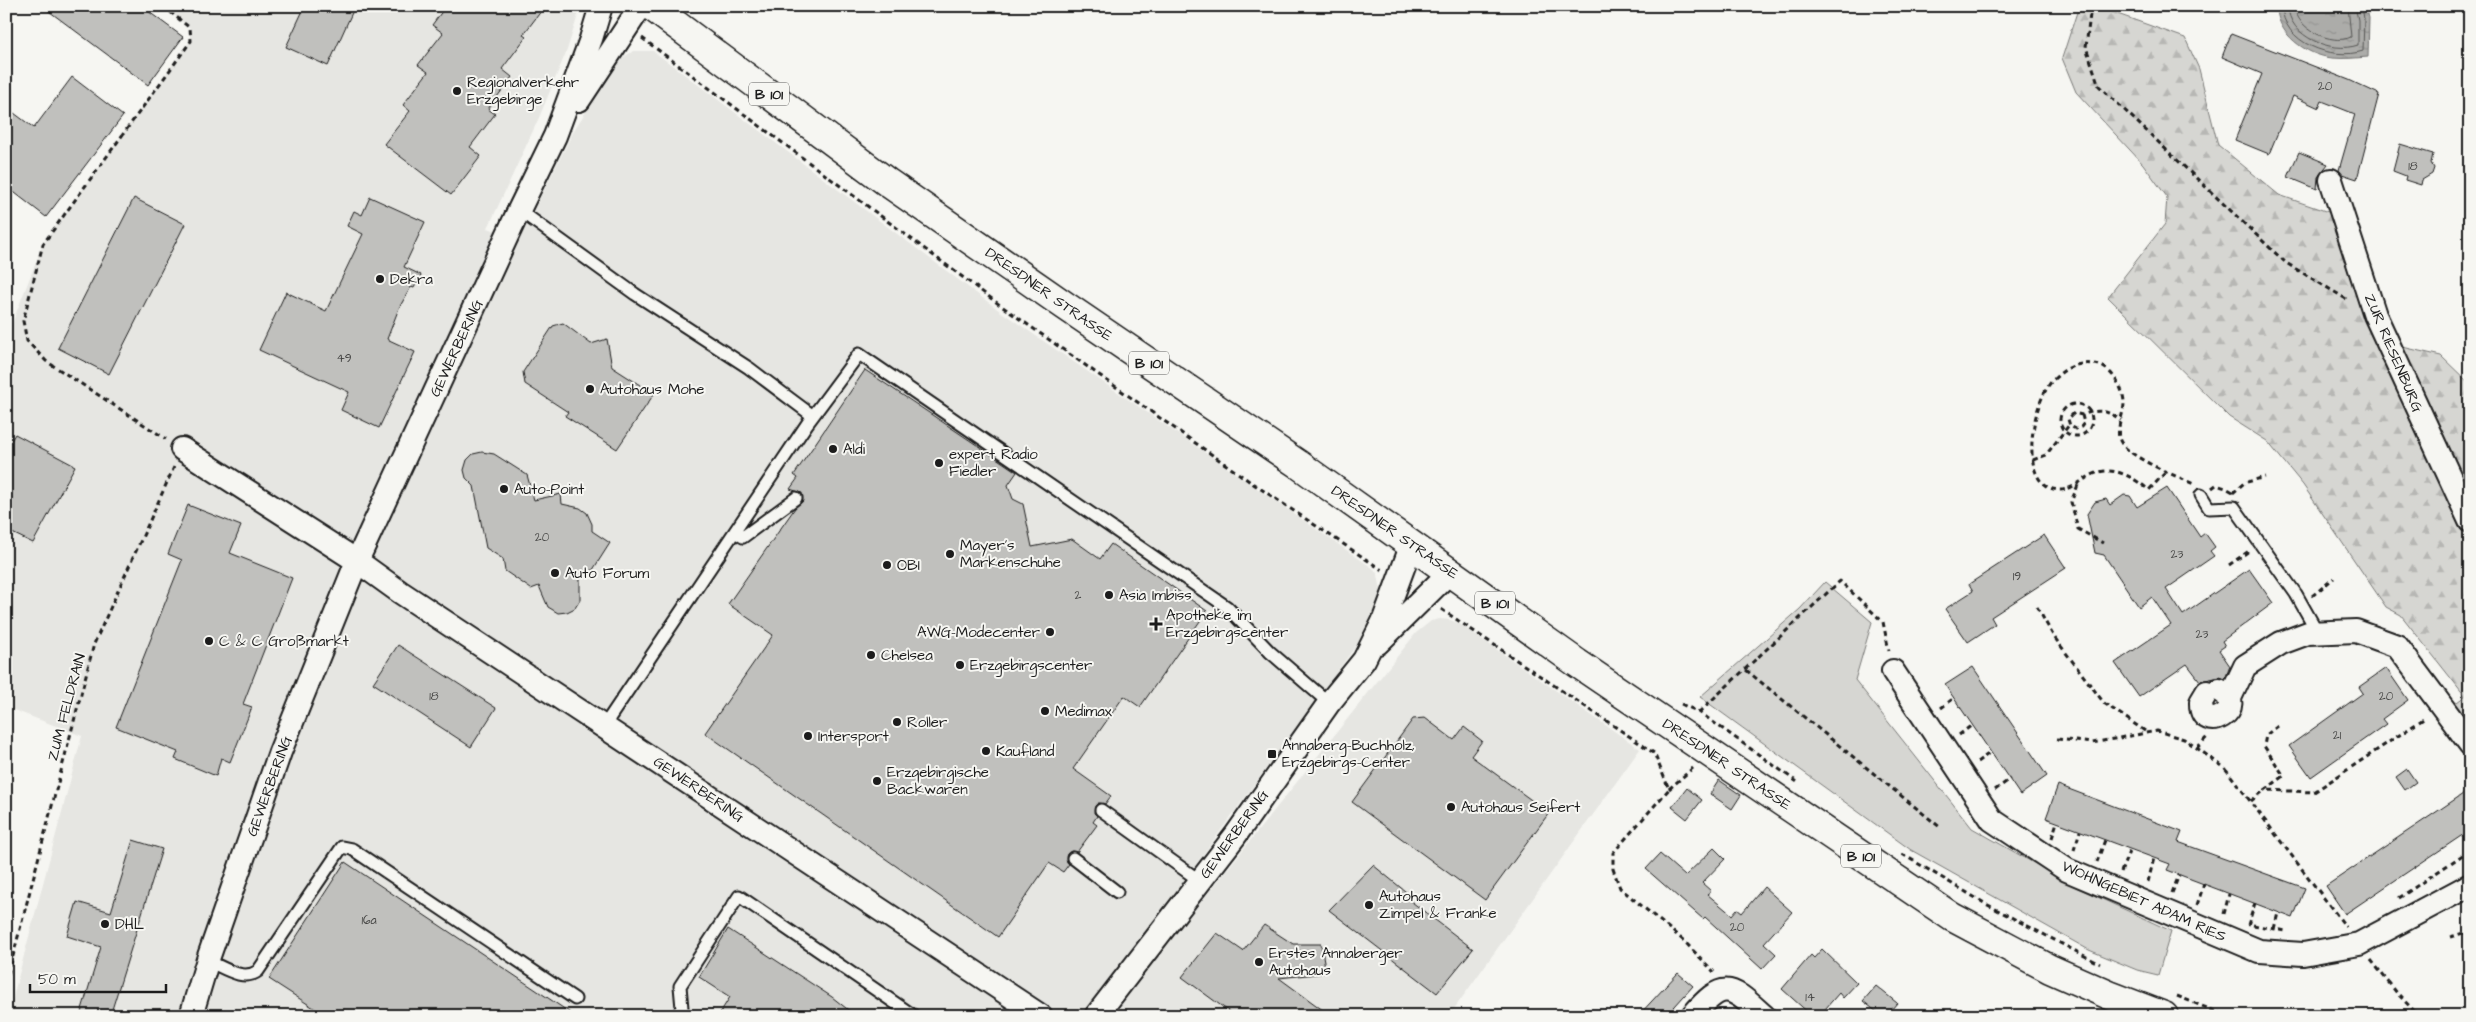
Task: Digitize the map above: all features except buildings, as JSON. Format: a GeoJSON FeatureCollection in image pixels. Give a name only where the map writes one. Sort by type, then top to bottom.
{"type":"FeatureCollection","features":[{"type":"Feature","properties":{"kind":"main road","name":"DRESDNER STRASSE"},"geometry":{"type":"LineString","coordinates":[[651,6],[887,182],[1451,571],[1577,663],[1952,917],[2050,970],[2109,995],[2169,1006]]}},
{"type":"Feature","properties":{"kind":"street","name":"GEWERBERING"},"geometry":{"type":"LineString","coordinates":[[191,1016],[280,752],[357,561],[518,210],[555,136],[591,39],[601,6]]}},
{"type":"Feature","properties":{"kind":"street","name":"GEWERBERING"},"geometry":{"type":"LineString","coordinates":[[555,136],[641,6]]}},
{"type":"Feature","properties":{"kind":"street","name":"ZUR RIESENBURG"},"geometry":{"type":"LineString","coordinates":[[2332,180],[2375,315],[2470,521]]}},
{"type":"Feature","properties":{"kind":"street","name":"GEWERBERING"},"geometry":{"type":"LineString","coordinates":[[182,449],[357,561],[408,597],[1042,1016]]}},
{"type":"Feature","properties":{"kind":"street","name":"GEWERBERING"},"geometry":{"type":"LineString","coordinates":[[1370,651],[1400,582],[1412,544]]}},
{"type":"Feature","properties":{"kind":"street","name":"GEWERBERING"},"geometry":{"type":"LineString","coordinates":[[1096,1016],[1200,880],[1329,703],[1370,651],[1425,599],[1451,571]]}},
{"type":"Feature","properties":{"kind":"street"},"geometry":{"type":"LineString","coordinates":[[2218,694],[2240,670],[2281,643],[2308,633],[2356,631],[2397,646],[2470,744]]}},
{"type":"Feature","properties":{"kind":"street","name":"WOHNGEBIET ADAM RIES"},"geometry":{"type":"LineString","coordinates":[[1893,671],[1992,820],[2067,870],[2260,951],[2303,954],[2359,944],[2470,885]]}},
{"type":"Feature","properties":{"kind":"street"},"geometry":{"type":"LineString","coordinates":[[1692,1016],[1710,995],[1719,990],[1736,991],[1764,1016]]}},
{"type":"Feature","properties":{"kind":"lane"},"geometry":{"type":"LineString","coordinates":[[518,210],[635,294],[749,368],[814,416]]}},
{"type":"Feature","properties":{"kind":"lane"},"geometry":{"type":"LineString","coordinates":[[604,726],[814,416],[859,354],[1227,608],[1270,652],[1329,703]]}},
{"type":"Feature","properties":{"kind":"lane"},"geometry":{"type":"LineString","coordinates":[[2201,495],[2209,508],[2234,507],[2296,594],[2318,633]]}},
{"type":"Feature","properties":{"kind":"lane"},"geometry":{"type":"LineString","coordinates":[[735,532],[743,537],[796,498]]}},
{"type":"Feature","properties":{"kind":"lane"},"geometry":{"type":"LineString","coordinates":[[1101,810],[1200,880]]}},
{"type":"Feature","properties":{"kind":"lane"},"geometry":{"type":"LineString","coordinates":[[208,961],[243,976],[251,976],[258,971],[335,854],[342,848],[352,849],[575,999]]}},
{"type":"Feature","properties":{"kind":"lane"},"geometry":{"type":"LineString","coordinates":[[1073,858],[1117,892]]}},
{"type":"Feature","properties":{"kind":"lane"},"geometry":{"type":"LineString","coordinates":[[677,1016],[682,1008],[680,986],[739,896],[914,1016]]}},
{"type":"Feature","properties":{"kind":"path"},"geometry":{"type":"LineString","coordinates":[[163,6],[190,28],[190,42],[43,244],[24,322],[28,341],[46,361],[182,449]]}},
{"type":"Feature","properties":{"kind":"path"},"geometry":{"type":"LineString","coordinates":[[2091,6],[2086,47],[2099,86],[2286,263],[2375,315]]}},
{"type":"Feature","properties":{"kind":"path"},"geometry":{"type":"LineString","coordinates":[[627,27],[1000,305],[1244,477],[1400,582]]}},
{"type":"Feature","properties":{"kind":"path"},"geometry":{"type":"LineString","coordinates":[[2165,473],[2149,490],[2125,474],[2109,470],[2091,474],[2078,485],[2059,490],[2048,488],[2037,474],[2033,460],[2032,436],[2038,401],[2048,384],[2062,371],[2079,363],[2098,364],[2110,372],[2120,388],[2124,402],[2118,436],[2122,445],[2165,473],[2194,484],[2201,495]]}},
{"type":"Feature","properties":{"kind":"path"},"geometry":{"type":"LineString","coordinates":[[2078,404],[2090,412],[2092,425],[2085,434],[2074,436],[2064,432],[2060,424],[2060,416],[2064,408],[2078,404]]}},
{"type":"Feature","properties":{"kind":"path"},"geometry":{"type":"LineString","coordinates":[[2082,415],[2096,410],[2110,412],[2121,420]]}},
{"type":"Feature","properties":{"kind":"path"},"geometry":{"type":"LineString","coordinates":[[2033,460],[2046,455],[2069,425],[2068,419],[2071,414],[2078,412],[2082,415],[2084,422],[2081,427],[2076,429],[2069,425]]}},
{"type":"Feature","properties":{"kind":"path","name":"ZUM FELDRAIN"},"geometry":{"type":"LineString","coordinates":[[6,983],[94,644],[182,449]]}},
{"type":"Feature","properties":{"kind":"path"},"geometry":{"type":"LineString","coordinates":[[2078,485],[2071,502],[2078,529],[2103,543]]}},
{"type":"Feature","properties":{"kind":"path"},"geometry":{"type":"LineString","coordinates":[[2229,565],[2252,549]]}},
{"type":"Feature","properties":{"kind":"path"},"geometry":{"type":"LineString","coordinates":[[1699,712],[1840,581],[1883,622],[1893,671]]}},
{"type":"Feature","properties":{"kind":"path"},"geometry":{"type":"LineString","coordinates":[[1425,599],[1654,754],[1669,789]]}},
{"type":"Feature","properties":{"kind":"path"},"geometry":{"type":"LineString","coordinates":[[2037,608],[2054,637],[2104,703],[2146,731]]}},
{"type":"Feature","properties":{"kind":"path"},"geometry":{"type":"LineString","coordinates":[[1746,670],[1941,828]]}},
{"type":"Feature","properties":{"kind":"path"},"geometry":{"type":"LineString","coordinates":[[1938,710],[1954,698]]}},
{"type":"Feature","properties":{"kind":"path"},"geometry":{"type":"LineString","coordinates":[[1673,700],[1699,712],[1805,788]]}},
{"type":"Feature","properties":{"kind":"path"},"geometry":{"type":"LineString","coordinates":[[2265,790],[2314,792],[2442,706]]}},
{"type":"Feature","properties":{"kind":"path"},"geometry":{"type":"LineString","coordinates":[[1955,738],[1972,725]]}},
{"type":"Feature","properties":{"kind":"path"},"geometry":{"type":"LineString","coordinates":[[2251,801],[2284,776],[2264,746],[2266,736],[2278,726]]}},
{"type":"Feature","properties":{"kind":"path"},"geometry":{"type":"LineString","coordinates":[[2057,740],[2092,742],[2146,731],[2157,731],[2184,739],[2225,768],[2397,993],[2420,1016]]}},
{"type":"Feature","properties":{"kind":"path"},"geometry":{"type":"LineString","coordinates":[[1970,758],[1974,764],[1990,752]]}},
{"type":"Feature","properties":{"kind":"path"},"geometry":{"type":"LineString","coordinates":[[1696,765],[1669,789],[1613,853],[1613,869],[1620,888],[1684,940],[1721,980],[1719,990]]}},
{"type":"Feature","properties":{"kind":"path"},"geometry":{"type":"LineString","coordinates":[[1995,790],[2010,779]]}},
{"type":"Feature","properties":{"kind":"path"},"geometry":{"type":"LineString","coordinates":[[1989,783],[2001,796]]}},
{"type":"Feature","properties":{"kind":"path"},"geometry":{"type":"LineString","coordinates":[[2052,839],[2057,822]]}},
{"type":"Feature","properties":{"kind":"path"},"geometry":{"type":"LineString","coordinates":[[2074,850],[2080,831]]}},
{"type":"Feature","properties":{"kind":"path"},"geometry":{"type":"LineString","coordinates":[[2044,833],[2059,842]]}},
{"type":"Feature","properties":{"kind":"path"},"geometry":{"type":"LineString","coordinates":[[2097,862],[2105,840]]}},
{"type":"Feature","properties":{"kind":"path"},"geometry":{"type":"LineString","coordinates":[[2067,846],[2082,854]]}},
{"type":"Feature","properties":{"kind":"path"},"geometry":{"type":"LineString","coordinates":[[1894,848],[1986,904],[2103,966]]}},
{"type":"Feature","properties":{"kind":"path"},"geometry":{"type":"LineString","coordinates":[[2113,870],[2121,874],[2130,849]]}},
{"type":"Feature","properties":{"kind":"path"},"geometry":{"type":"LineString","coordinates":[[2392,904],[2421,882],[2470,851]]}},
{"type":"Feature","properties":{"kind":"path"},"geometry":{"type":"LineString","coordinates":[[2090,858],[2105,866]]}},
{"type":"Feature","properties":{"kind":"path"},"geometry":{"type":"LineString","coordinates":[[2146,888],[2154,858]]}},
{"type":"Feature","properties":{"kind":"path"},"geometry":{"type":"LineString","coordinates":[[2170,898],[2179,875]]}},
{"type":"Feature","properties":{"kind":"path"},"geometry":{"type":"LineString","coordinates":[[2196,908],[2204,884]]}},
{"type":"Feature","properties":{"kind":"path"},"geometry":{"type":"LineString","coordinates":[[2229,894],[2223,917],[2231,920]]}},
{"type":"Feature","properties":{"kind":"path"},"geometry":{"type":"LineString","coordinates":[[2248,924],[2255,903]]}},
{"type":"Feature","properties":{"kind":"path"},"geometry":{"type":"LineString","coordinates":[[2274,929],[2278,913]]}},
{"type":"Feature","properties":{"kind":"path"},"geometry":{"type":"LineString","coordinates":[[2240,922],[2288,931]]}},
{"type":"Feature","properties":{"kind":"path"},"geometry":{"type":"LineString","coordinates":[[2336,927],[2345,926],[2353,922]]}},
{"type":"Feature","properties":{"kind":"path"},"geometry":{"type":"LineString","coordinates":[[2450,937],[2470,931]]}},
{"type":"Feature","properties":{"kind":"path"},"geometry":{"type":"LineString","coordinates":[[2169,1006],[2227,1016]]}},
{"type":"Feature","properties":{"kind":"shaded area"},"geometry":{"type":"Polygon","coordinates":[[[163,6],[576,6],[578,15],[567,50],[538,120],[488,228],[519,240],[574,130],[615,67],[625,56],[634,51],[653,51],[1000,311],[1374,569],[1378,575],[1381,591],[1376,607],[1358,643],[1085,1016],[8,1016],[82,736],[6,707],[6,339],[43,244],[190,41],[190,28],[163,6]]]}},
{"type":"Feature","properties":{"kind":"shaded area"},"geometry":{"type":"Polygon","coordinates":[[[1440,619],[1460,624],[1640,749],[1449,1016],[1110,1016],[1416,633],[1431,621],[1440,619]]]}},
{"type":"Feature","properties":{"kind":"green space"},"geometry":{"type":"Polygon","coordinates":[[[2079,6],[2095,6],[2185,38],[2199,69],[2218,145],[2279,195],[2334,214],[2470,530],[2470,736],[2449,708],[2465,696],[2401,615],[2386,607],[2303,485],[2267,441],[2229,417],[2108,297],[2165,224],[2167,197],[2143,164],[2076,92],[2062,58],[2079,6]]]}},
{"type":"Feature","properties":{"kind":"green space"},"geometry":{"type":"Polygon","coordinates":[[[2394,345],[2441,356],[2470,384],[2470,511],[2394,345]]]}},
{"type":"Feature","properties":{"kind":"green space"},"geometry":{"type":"Polygon","coordinates":[[[1825,582],[1872,622],[1855,680],[1972,828],[2076,887],[2171,931],[2158,975],[2137,970],[2089,950],[1911,850],[1700,697],[1800,609],[1825,582]]]}},
{"type":"Feature","properties":{"kind":"water"},"geometry":{"type":"Polygon","coordinates":[[[2277,6],[2366,6],[2369,18],[2368,57],[2332,58],[2312,53],[2303,48],[2287,34],[2282,26],[2277,6]]]}},
{"type":"Feature","properties":{"kind":"place","name":"Regionalverkehr Erzgebirge"},"geometry":{"type":"Point","coordinates":[457,91]}},
{"type":"Feature","properties":{"kind":"place","name":"Dekra"},"geometry":{"type":"Point","coordinates":[380,279]}},
{"type":"Feature","properties":{"kind":"place","name":"Autohaus Mohe"},"geometry":{"type":"Point","coordinates":[590,389]}},
{"type":"Feature","properties":{"kind":"place","name":"Aldi"},"geometry":{"type":"Point","coordinates":[833,449]}},
{"type":"Feature","properties":{"kind":"place","name":"expert Radio Fiedler"},"geometry":{"type":"Point","coordinates":[939,463]}},
{"type":"Feature","properties":{"kind":"place","name":"Auto-Point"},"geometry":{"type":"Point","coordinates":[504,489]}},
{"type":"Feature","properties":{"kind":"place","name":"Mayer’s Markenschuhe"},"geometry":{"type":"Point","coordinates":[950,554]}},
{"type":"Feature","properties":{"kind":"place","name":"OBI"},"geometry":{"type":"Point","coordinates":[887,565]}},
{"type":"Feature","properties":{"kind":"place","name":"Auto Forum"},"geometry":{"type":"Point","coordinates":[555,573]}},
{"type":"Feature","properties":{"kind":"place","name":"Asia Imbiss"},"geometry":{"type":"Point","coordinates":[1109,595]}},
{"type":"Feature","properties":{"kind":"place","name":"Apotheke im Erzgebirgscenter"},"geometry":{"type":"Point","coordinates":[1156,624]}},
{"type":"Feature","properties":{"kind":"place","name":"AWG-Modecenter"},"geometry":{"type":"Point","coordinates":[1050,632]}},
{"type":"Feature","properties":{"kind":"place","name":"C & C Großmarkt"},"geometry":{"type":"Point","coordinates":[209,641]}},
{"type":"Feature","properties":{"kind":"place","name":"Chelsea"},"geometry":{"type":"Point","coordinates":[871,655]}},
{"type":"Feature","properties":{"kind":"place","name":"Erzgebirgscenter"},"geometry":{"type":"Point","coordinates":[960,665]}},
{"type":"Feature","properties":{"kind":"place","name":"Medimax"},"geometry":{"type":"Point","coordinates":[1045,711]}},
{"type":"Feature","properties":{"kind":"place","name":"Roller"},"geometry":{"type":"Point","coordinates":[897,722]}},
{"type":"Feature","properties":{"kind":"place","name":"Intersport"},"geometry":{"type":"Point","coordinates":[808,736]}},
{"type":"Feature","properties":{"kind":"place","name":"Kaufland"},"geometry":{"type":"Point","coordinates":[986,751]}},
{"type":"Feature","properties":{"kind":"place","name":"Annaberg-Buchholz, Erzgebirgs-Center"},"geometry":{"type":"Point","coordinates":[1272,754]}},
{"type":"Feature","properties":{"kind":"place","name":"Erzgebirgische Backwaren"},"geometry":{"type":"Point","coordinates":[877,781]}},
{"type":"Feature","properties":{"kind":"place","name":"Autohaus Seifert"},"geometry":{"type":"Point","coordinates":[1451,807]}},
{"type":"Feature","properties":{"kind":"place","name":"Autohaus Zimpel & Franke"},"geometry":{"type":"Point","coordinates":[1369,905]}},
{"type":"Feature","properties":{"kind":"place","name":"DHL"},"geometry":{"type":"Point","coordinates":[105,924]}},
{"type":"Feature","properties":{"kind":"place","name":"Erstes Annaberger Autohaus"},"geometry":{"type":"Point","coordinates":[1259,962]}}]}
